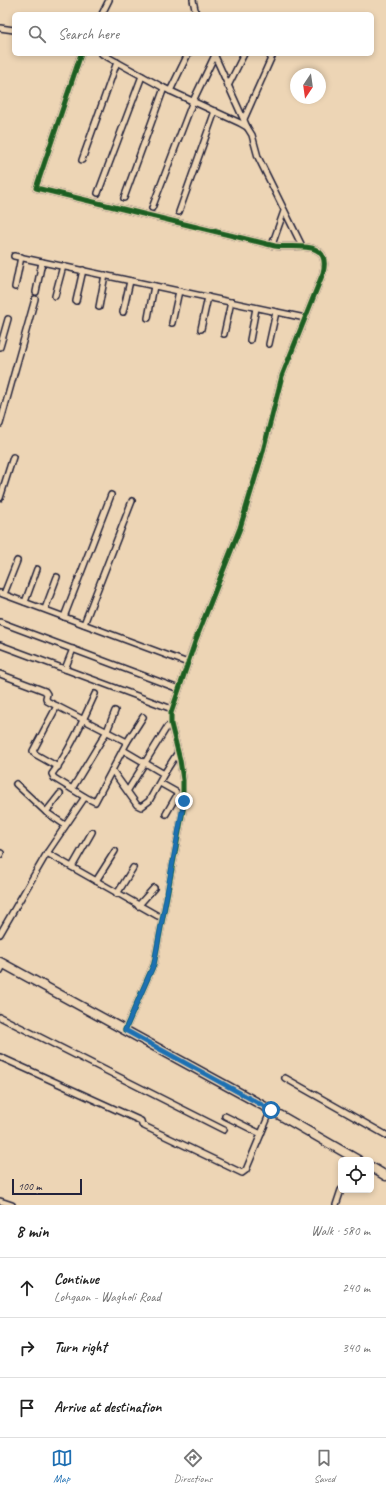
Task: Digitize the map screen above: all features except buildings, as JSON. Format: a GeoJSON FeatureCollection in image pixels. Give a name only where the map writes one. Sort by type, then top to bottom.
{"type":"FeatureCollection","features":[{"type":"Feature","properties":{"kind":"main road"},"geometry":{"type":"LineString","coordinates":[[1,966],[125,1030],[271,1110],[351,1157]]}},
{"type":"Feature","properties":{"kind":"main road"},"geometry":{"type":"LineString","coordinates":[[374,1169],[386,1176]]}},
{"type":"Feature","properties":{"kind":"street"},"geometry":{"type":"LineString","coordinates":[[103,12],[109,0]]}},
{"type":"Feature","properties":{"kind":"street"},"geometry":{"type":"LineString","coordinates":[[193,0],[196,12]]}},
{"type":"Feature","properties":{"kind":"street"},"geometry":{"type":"LineString","coordinates":[[0,28],[12,30]]}},
{"type":"Feature","properties":{"kind":"street"},"geometry":{"type":"LineString","coordinates":[[80,56],[36,188],[272,245],[302,246],[316,250],[324,258],[323,273],[282,376],[262,455],[240,528],[209,605],[170,716],[183,780],[183,810],[153,968],[125,1030]]}},
{"type":"Feature","properties":{"kind":"street"},"geometry":{"type":"LineString","coordinates":[[106,56],[164,88],[247,127]]}},
{"type":"Feature","properties":{"kind":"street"},"geometry":{"type":"LineString","coordinates":[[170,91],[187,56]]}},
{"type":"Feature","properties":{"kind":"street"},"geometry":{"type":"LineString","coordinates":[[215,56],[252,135],[258,157],[302,246]]}},
{"type":"Feature","properties":{"kind":"street"},"geometry":{"type":"LineString","coordinates":[[152,208],[193,101],[215,56]]}},
{"type":"Feature","properties":{"kind":"street"},"geometry":{"type":"LineString","coordinates":[[228,86],[243,56]]}},
{"type":"Feature","properties":{"kind":"street"},"geometry":{"type":"LineString","coordinates":[[244,119],[272,56]]}},
{"type":"Feature","properties":{"kind":"street"},"geometry":{"type":"LineString","coordinates":[[82,160],[117,62]]}},
{"type":"Feature","properties":{"kind":"street"},"geometry":{"type":"LineString","coordinates":[[98,193],[142,76]]}},
{"type":"Feature","properties":{"kind":"street"},"geometry":{"type":"LineString","coordinates":[[124,198],[164,88]]}},
{"type":"Feature","properties":{"kind":"street"},"geometry":{"type":"LineString","coordinates":[[179,212],[215,111]]}},
{"type":"Feature","properties":{"kind":"street"},"geometry":{"type":"LineString","coordinates":[[272,245],[284,211]]}},
{"type":"Feature","properties":{"kind":"street"},"geometry":{"type":"LineString","coordinates":[[14,256],[305,318]]}},
{"type":"Feature","properties":{"kind":"street"},"geometry":{"type":"LineString","coordinates":[[15,287],[21,257]]}},
{"type":"Feature","properties":{"kind":"street"},"geometry":{"type":"LineString","coordinates":[[36,292],[42,262]]}},
{"type":"Feature","properties":{"kind":"street"},"geometry":{"type":"LineString","coordinates":[[55,296],[63,266]]}},
{"type":"Feature","properties":{"kind":"street"},"geometry":{"type":"LineString","coordinates":[[76,300],[83,270]]}},
{"type":"Feature","properties":{"kind":"street"},"geometry":{"type":"LineString","coordinates":[[99,306],[105,275]]}},
{"type":"Feature","properties":{"kind":"street"},"geometry":{"type":"LineString","coordinates":[[123,312],[130,280]]}},
{"type":"Feature","properties":{"kind":"street"},"geometry":{"type":"LineString","coordinates":[[148,318],[154,286]]}},
{"type":"Feature","properties":{"kind":"street"},"geometry":{"type":"LineString","coordinates":[[172,323],[179,291]]}},
{"type":"Feature","properties":{"kind":"street"},"geometry":{"type":"LineString","coordinates":[[201,329],[208,297]]}},
{"type":"Feature","properties":{"kind":"street"},"geometry":{"type":"LineString","coordinates":[[0,424],[36,299]]}},
{"type":"Feature","properties":{"kind":"street"},"geometry":{"type":"LineString","coordinates":[[224,334],[232,302]]}},
{"type":"Feature","properties":{"kind":"street"},"geometry":{"type":"LineString","coordinates":[[250,340],[256,308]]}},
{"type":"Feature","properties":{"kind":"street"},"geometry":{"type":"LineString","coordinates":[[269,344],[276,312]]}},
{"type":"Feature","properties":{"kind":"street"},"geometry":{"type":"LineString","coordinates":[[0,347],[8,319]]}},
{"type":"Feature","properties":{"kind":"street"},"geometry":{"type":"LineString","coordinates":[[0,498],[13,457]]}},
{"type":"Feature","properties":{"kind":"street"},"geometry":{"type":"LineString","coordinates":[[64,616],[111,495]]}},
{"type":"Feature","properties":{"kind":"street"},"geometry":{"type":"LineString","coordinates":[[84,624],[132,501]]}},
{"type":"Feature","properties":{"kind":"street"},"geometry":{"type":"LineString","coordinates":[[17,562],[2,594],[188,663]]}},
{"type":"Feature","properties":{"kind":"street"},"geometry":{"type":"LineString","coordinates":[[25,602],[37,569]]}},
{"type":"Feature","properties":{"kind":"street"},"geometry":{"type":"LineString","coordinates":[[45,609],[57,577]]}},
{"type":"Feature","properties":{"kind":"street"},"geometry":{"type":"LineString","coordinates":[[0,622],[179,689]]}},
{"type":"Feature","properties":{"kind":"street"},"geometry":{"type":"LineString","coordinates":[[0,645],[172,709]]}},
{"type":"Feature","properties":{"kind":"street"},"geometry":{"type":"LineString","coordinates":[[65,669],[73,649]]}},
{"type":"Feature","properties":{"kind":"street"},"geometry":{"type":"LineString","coordinates":[[0,674],[45,691],[47,694],[46,699],[57,706],[127,742]]}},
{"type":"Feature","properties":{"kind":"street"},"geometry":{"type":"LineString","coordinates":[[95,694],[84,719],[52,776],[95,802],[127,742],[143,717]]}},
{"type":"Feature","properties":{"kind":"street"},"geometry":{"type":"LineString","coordinates":[[57,706],[33,750],[35,754],[58,767]]}},
{"type":"Feature","properties":{"kind":"street"},"geometry":{"type":"LineString","coordinates":[[72,789],[107,731],[114,711]]}},
{"type":"Feature","properties":{"kind":"street"},"geometry":{"type":"LineString","coordinates":[[128,790],[167,727]]}},
{"type":"Feature","properties":{"kind":"street"},"geometry":{"type":"LineString","coordinates":[[123,750],[164,774]]}},
{"type":"Feature","properties":{"kind":"street"},"geometry":{"type":"LineString","coordinates":[[112,770],[137,804],[142,807],[149,801],[178,752]]}},
{"type":"Feature","properties":{"kind":"street"},"geometry":{"type":"LineString","coordinates":[[160,783],[176,792],[177,795],[166,814]]}},
{"type":"Feature","properties":{"kind":"street"},"geometry":{"type":"LineString","coordinates":[[16,784],[46,812],[65,825]]}},
{"type":"Feature","properties":{"kind":"street"},"geometry":{"type":"LineString","coordinates":[[46,812],[60,794]]}},
{"type":"Feature","properties":{"kind":"street"},"geometry":{"type":"LineString","coordinates":[[0,934],[47,853],[85,797]]}},
{"type":"Feature","properties":{"kind":"street"},"geometry":{"type":"LineString","coordinates":[[72,867],[92,832]]}},
{"type":"Feature","properties":{"kind":"street"},"geometry":{"type":"LineString","coordinates":[[96,881],[115,851]]}},
{"type":"Feature","properties":{"kind":"street"},"geometry":{"type":"LineString","coordinates":[[47,853],[158,916]]}},
{"type":"Feature","properties":{"kind":"street"},"geometry":{"type":"LineString","coordinates":[[118,894],[133,868]]}},
{"type":"Feature","properties":{"kind":"street"},"geometry":{"type":"LineString","coordinates":[[138,906],[154,888]]}},
{"type":"Feature","properties":{"kind":"street"},"geometry":{"type":"LineString","coordinates":[[0,1017],[224,1130]]}},
{"type":"Feature","properties":{"kind":"street"},"geometry":{"type":"LineString","coordinates":[[0,1057],[141,1122],[142,1125],[242,1173],[246,1170],[271,1110]]}},
{"type":"Feature","properties":{"kind":"street"},"geometry":{"type":"LineString","coordinates":[[285,1078],[386,1135]]}},
{"type":"Feature","properties":{"kind":"street"},"geometry":{"type":"LineString","coordinates":[[226,1116],[260,1134]]}},
{"type":"Feature","properties":{"kind":"street"},"geometry":{"type":"LineString","coordinates":[[336,1205],[340,1193]]}},
{"type":"Feature","properties":{"kind":"street"},"geometry":{"type":"LineString","coordinates":[[0,1201],[12,1205]]}},
{"type":"Feature","properties":{"kind":"cycle path"},"geometry":{"type":"LineString","coordinates":[[80,56],[36,188],[275,246],[300,247],[317,250],[322,254],[324,262],[323,273],[282,376],[262,455],[240,528],[196,639],[171,713],[171,724],[180,760],[183,780],[183,810],[154,964],[125,1030]]}},
{"type":"Feature","properties":{"kind":"route"},"geometry":{"type":"LineString","coordinates":[[184,801],[154,964],[125,1030],[271,1110]]}}]}
